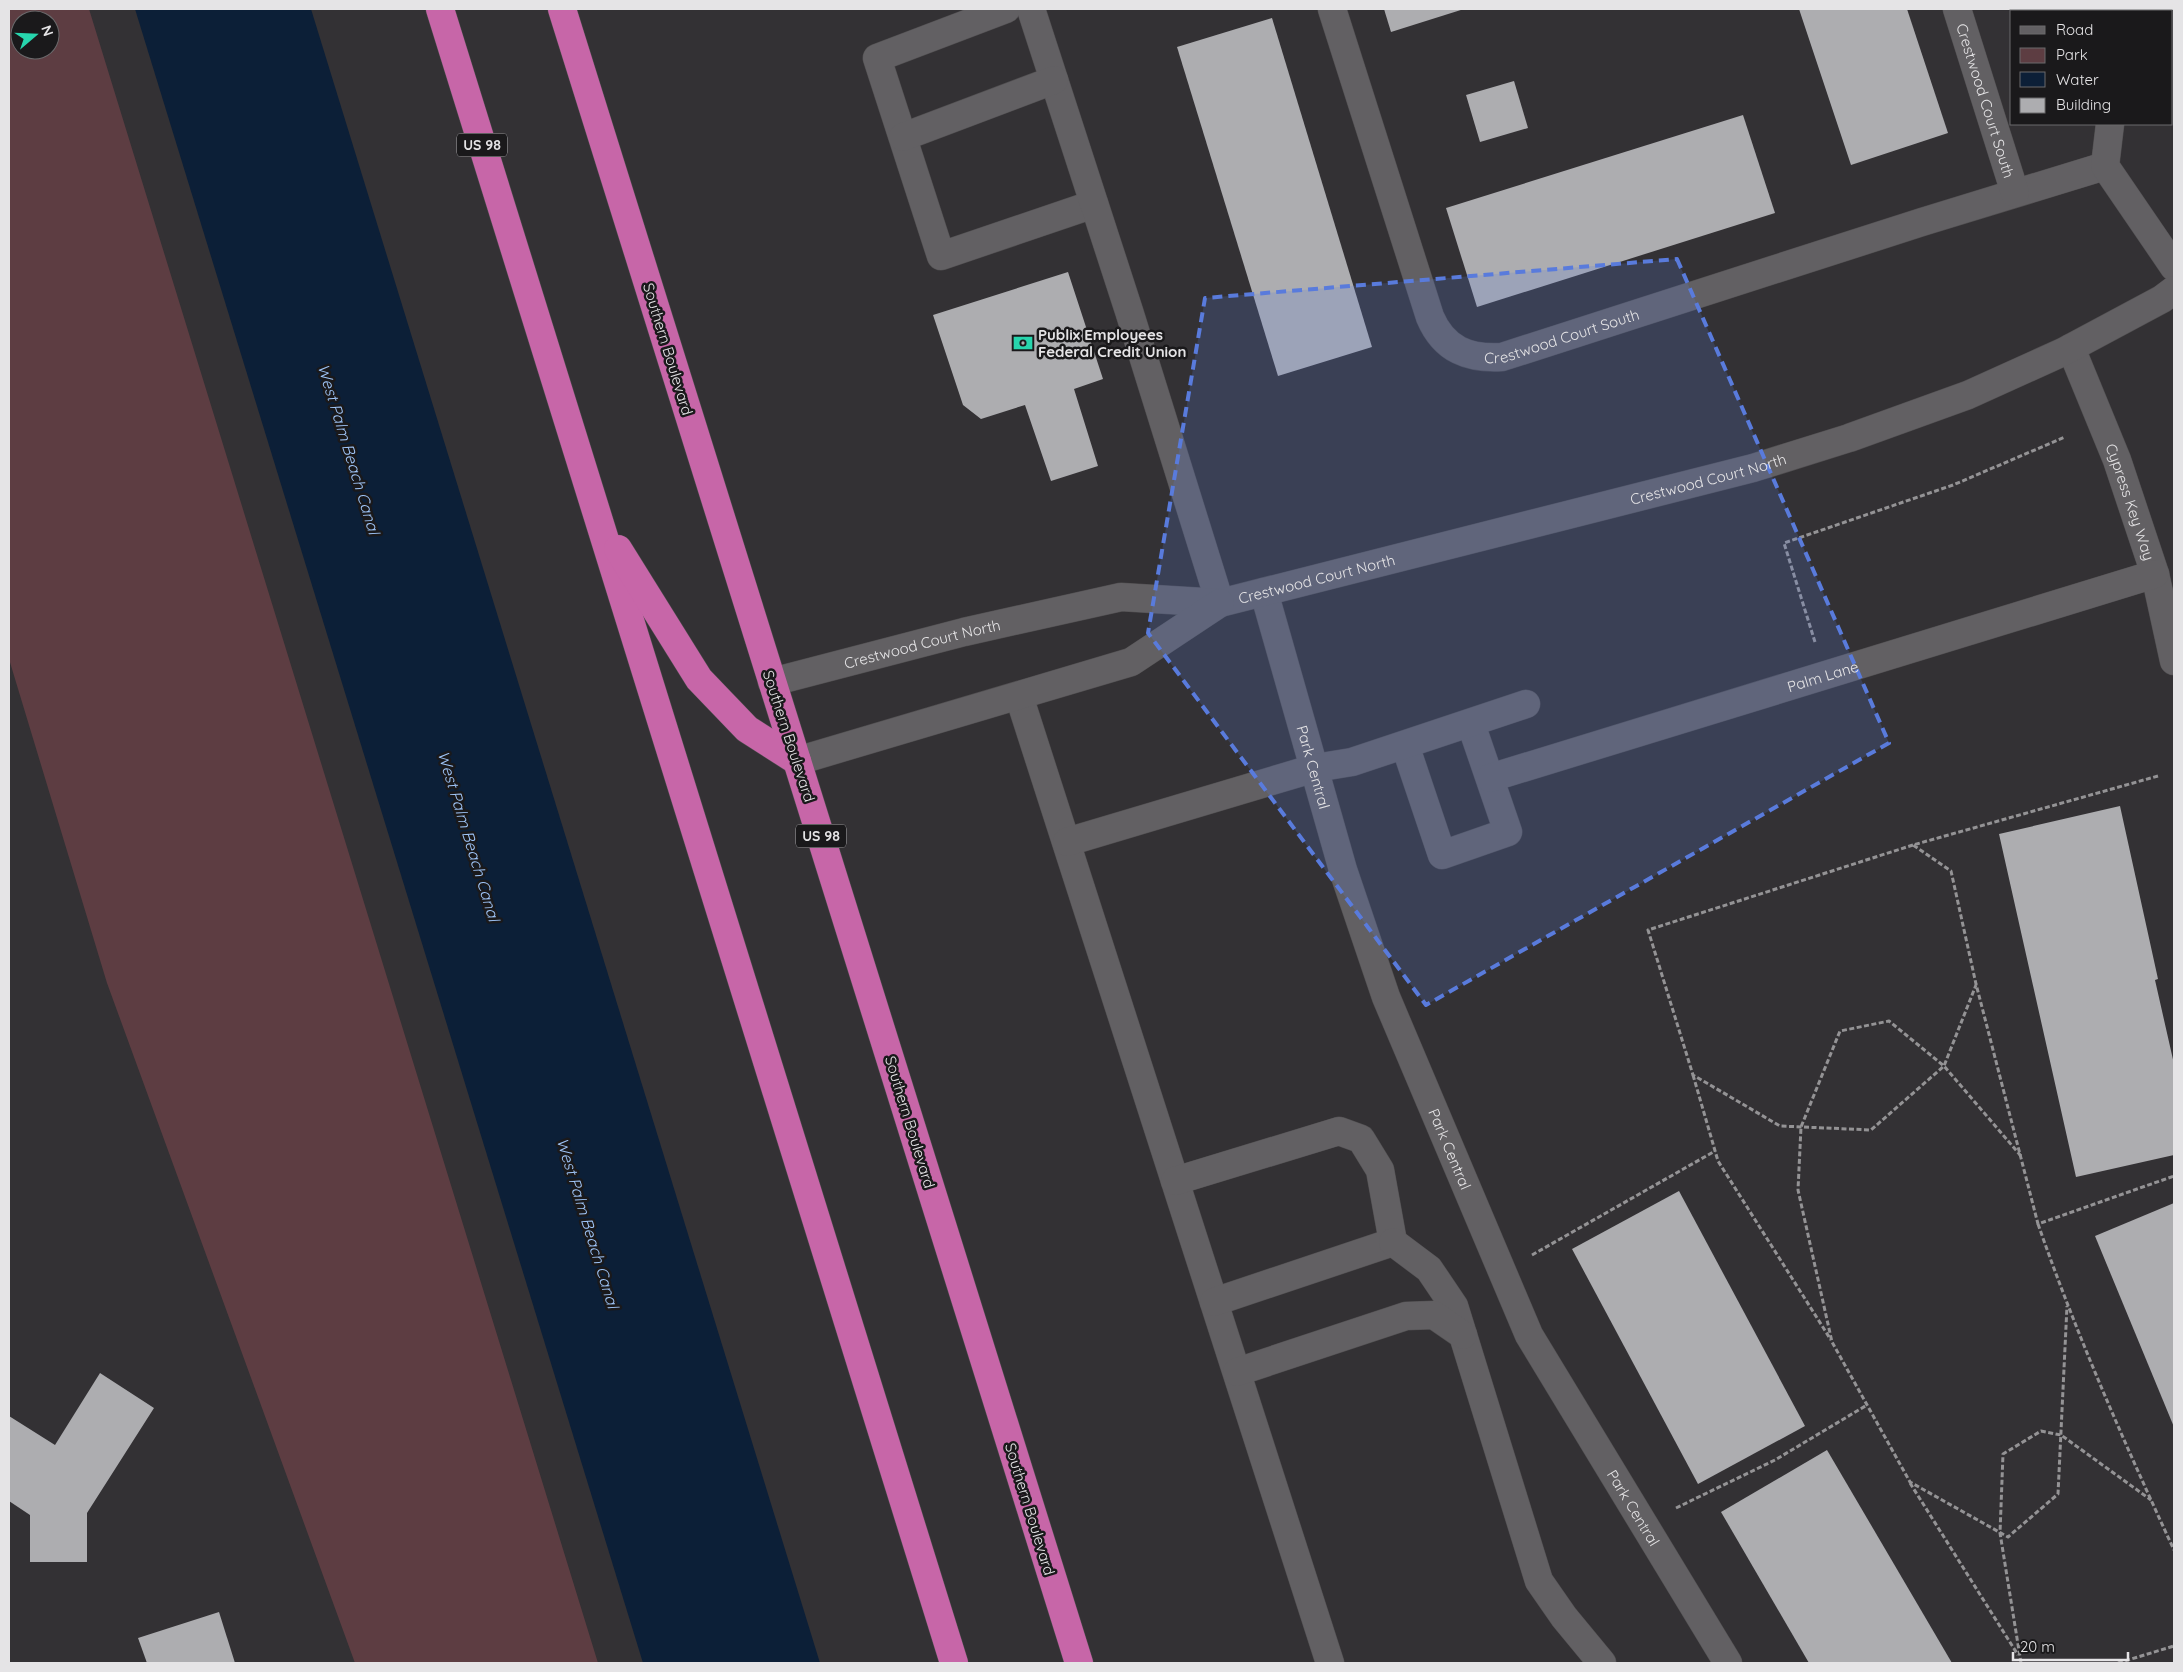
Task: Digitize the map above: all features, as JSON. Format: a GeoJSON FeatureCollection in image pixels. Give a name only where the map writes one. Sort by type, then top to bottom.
{"type":"FeatureCollection","features":[{"type":"Feature","properties":{"kind":"highway","name":"US 98"},"geometry":{"type":"LineString","coordinates":[[440,9],[954,1663]]}},
{"type":"Feature","properties":{"kind":"highway","name":"Southern Boulevard"},"geometry":{"type":"LineString","coordinates":[[562,9],[1078,1663]]}},
{"type":"Feature","properties":{"kind":"highway"},"geometry":{"type":"LineString","coordinates":[[597,516],[699,679],[746,728],[797,761]]}},
{"type":"Feature","properties":{"kind":"street"},"geometry":{"type":"LineString","coordinates":[[1006,9],[877,58],[941,256],[1094,204]]}},
{"type":"Feature","properties":{"kind":"street"},"geometry":{"type":"LineString","coordinates":[[1031,9],[1220,603]]}},
{"type":"Feature","properties":{"kind":"street","name":"Crestwood Court South"},"geometry":{"type":"LineString","coordinates":[[1332,9],[1436,332],[1449,344],[1465,354],[1482,358],[1502,357],[2105,166]]}},
{"type":"Feature","properties":{"kind":"street","name":"Crestwood Court South"},"geometry":{"type":"LineString","coordinates":[[1957,9],[2015,193]]}},
{"type":"Feature","properties":{"kind":"street"},"geometry":{"type":"LineString","coordinates":[[903,137],[1054,80]]}},
{"type":"Feature","properties":{"kind":"street"},"geometry":{"type":"LineString","coordinates":[[2110,125],[2105,166],[2174,267]]}},
{"type":"Feature","properties":{"kind":"street","name":"Crestwood Court North"},"geometry":{"type":"LineString","coordinates":[[772,682],[964,632],[1121,597],[1220,603],[1753,468],[1849,438],[1968,395],[2072,348],[2162,299],[2174,290]]}},
{"type":"Feature","properties":{"kind":"street","name":"Cypress Key Way"},"geometry":{"type":"LineString","coordinates":[[2072,348],[2117,460],[2155,574],[2174,661]]}},
{"type":"Feature","properties":{"kind":"street","name":"Palm Lane"},"geometry":{"type":"LineString","coordinates":[[1490,778],[2155,574]]}},
{"type":"Feature","properties":{"kind":"street","name":"Park Central"},"geometry":{"type":"LineString","coordinates":[[1264,592],[1343,870],[1386,997],[1529,1334],[1728,1663]]}},
{"type":"Feature","properties":{"kind":"street","name":"Crestwood Court North"},"geometry":{"type":"LineString","coordinates":[[797,761],[1131,662],[1220,603]]}},
{"type":"Feature","properties":{"kind":"street"},"geometry":{"type":"LineString","coordinates":[[1019,696],[1330,1663]]}},
{"type":"Feature","properties":{"kind":"street"},"geometry":{"type":"LineString","coordinates":[[1067,842],[1315,768],[1352,762],[1472,724],[1526,704]]}},
{"type":"Feature","properties":{"kind":"street"},"geometry":{"type":"LineString","coordinates":[[1405,745],[1442,855],[1508,832],[1472,724]]}},
{"type":"Feature","properties":{"kind":"street"},"geometry":{"type":"LineString","coordinates":[[1175,1181],[1339,1131],[1361,1139],[1380,1170],[1393,1242],[1429,1269],[1454,1306],[1540,1580],[1564,1618],[1602,1663]]}},
{"type":"Feature","properties":{"kind":"street"},"geometry":{"type":"LineString","coordinates":[[1214,1302],[1393,1242]]}},
{"type":"Feature","properties":{"kind":"street"},"geometry":{"type":"LineString","coordinates":[[1237,1372],[1406,1316],[1434,1315],[1463,1335]]}},
{"type":"Feature","properties":{"kind":"path"},"geometry":{"type":"LineString","coordinates":[[1816,648],[1784,543],[1953,485],[2065,437]]}},
{"type":"Feature","properties":{"kind":"path"},"geometry":{"type":"LineString","coordinates":[[2020,1658],[1910,1482],[1832,1342],[1718,1161],[1648,930],[1913,845],[2158,776]]}},
{"type":"Feature","properties":{"kind":"path"},"geometry":{"type":"LineString","coordinates":[[1913,845],[1951,871],[1976,984],[2038,1224],[2067,1306],[2100,1388],[2174,1550]]}},
{"type":"Feature","properties":{"kind":"path"},"geometry":{"type":"LineString","coordinates":[[1693,1075],[1780,1126],[1871,1130],[1944,1066],[1976,984]]}},
{"type":"Feature","properties":{"kind":"path"},"geometry":{"type":"LineString","coordinates":[[1832,1342],[1798,1190],[1801,1127],[1840,1031],[1889,1021],[1944,1066],[2020,1156]]}},
{"type":"Feature","properties":{"kind":"path"},"geometry":{"type":"LineString","coordinates":[[1532,1255],[1715,1151]]}},
{"type":"Feature","properties":{"kind":"path"},"geometry":{"type":"LineString","coordinates":[[2038,1224],[2174,1176]]}},
{"type":"Feature","properties":{"kind":"path"},"geometry":{"type":"LineString","coordinates":[[1910,1482],[2008,1537],[2058,1494],[2067,1306]]}},
{"type":"Feature","properties":{"kind":"path"},"geometry":{"type":"LineString","coordinates":[[1676,1508],[1775,1460],[1867,1406]]}},
{"type":"Feature","properties":{"kind":"path"},"geometry":{"type":"LineString","coordinates":[[2021,1663],[2000,1533],[2003,1454],[2041,1431],[2061,1435],[2151,1500]]}},
{"type":"Feature","properties":{"kind":"path"},"geometry":{"type":"LineString","coordinates":[[2118,1663],[2174,1646]]}},
{"type":"Feature","properties":{"kind":"highlighted area"},"geometry":{"type":"Polygon","coordinates":[[[1677,259],[1889,743],[1426,1005],[1148,633],[1205,298],[1677,259]]]}},
{"type":"Feature","properties":{"kind":"green space"},"geometry":{"type":"Polygon","coordinates":[[[9,9],[89,9],[598,1663],[355,1663],[107,983],[9,659],[9,9]]]}},
{"type":"Feature","properties":{"kind":"water","name":"West Palm Beach Canal"},"geometry":{"type":"Polygon","coordinates":[[[135,9],[311,9],[820,1663],[643,1663],[135,9]]]}},
{"type":"Feature","properties":{"kind":"building"},"geometry":{"type":"Polygon","coordinates":[[[1384,9],[1464,9],[1391,32],[1384,9]]]}},
{"type":"Feature","properties":{"kind":"building"},"geometry":{"type":"Polygon","coordinates":[[[1799,9],[1907,9],[1948,133],[1851,165],[1799,9]]]}},
{"type":"Feature","properties":{"kind":"building"},"geometry":{"type":"Polygon","coordinates":[[[1272,18],[1372,347],[1278,376],[1177,47],[1272,18]]]}},
{"type":"Feature","properties":{"kind":"building"},"geometry":{"type":"Polygon","coordinates":[[[1514,81],[1528,128],[1480,142],[1466,95],[1514,81]]]}},
{"type":"Feature","properties":{"kind":"building"},"geometry":{"type":"Polygon","coordinates":[[[1743,115],[1775,213],[1477,307],[1446,208],[1743,115]]]}},
{"type":"Feature","properties":{"kind":"building"},"geometry":{"type":"Polygon","coordinates":[[[1068,272],[1103,379],[1074,389],[1098,466],[1051,481],[1025,405],[981,419],[963,405],[933,315],[1068,272]]]}},
{"type":"Feature","properties":{"kind":"building"},"geometry":{"type":"Polygon","coordinates":[[[2120,806],[2158,979],[2155,980],[2174,1064],[2174,1155],[2076,1177],[1999,834],[2120,806]]]}},
{"type":"Feature","properties":{"kind":"building"},"geometry":{"type":"Polygon","coordinates":[[[1679,1191],[1805,1426],[1698,1484],[1572,1249],[1679,1191]]]}},
{"type":"Feature","properties":{"kind":"building"},"geometry":{"type":"Polygon","coordinates":[[[2174,1203],[2174,1427],[2095,1236],[2174,1203]]]}},
{"type":"Feature","properties":{"kind":"building"},"geometry":{"type":"Polygon","coordinates":[[[100,1373],[154,1408],[87,1513],[87,1562],[30,1562],[30,1515],[9,1501],[9,1416],[55,1445],[100,1373]]]}},
{"type":"Feature","properties":{"kind":"building"},"geometry":{"type":"Polygon","coordinates":[[[1827,1450],[1952,1663],[1809,1663],[1721,1512],[1827,1450]]]}},
{"type":"Feature","properties":{"kind":"building"},"geometry":{"type":"Polygon","coordinates":[[[219,1612],[235,1663],[147,1663],[138,1638],[219,1612]]]}},
{"type":"Feature","properties":{"kind":"place","name":"Publix Employees Federal Credit Union"},"geometry":{"type":"Point","coordinates":[1023,343]}}]}
